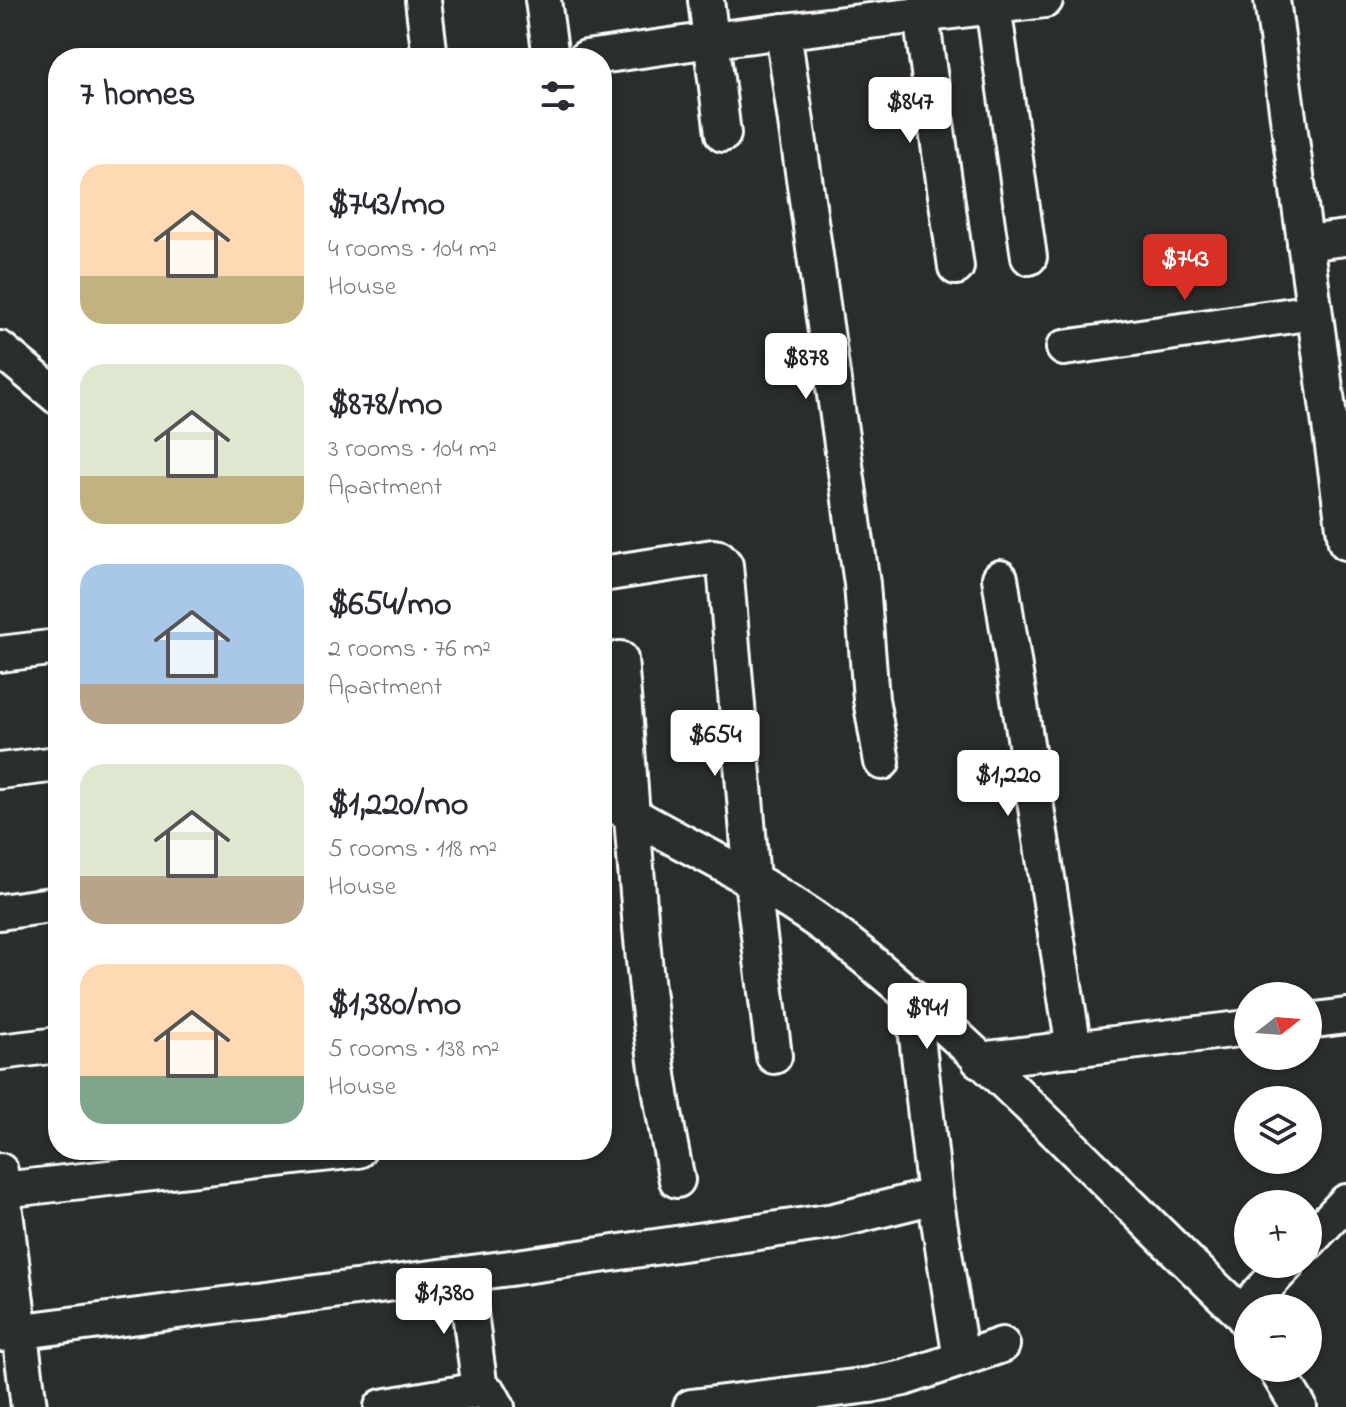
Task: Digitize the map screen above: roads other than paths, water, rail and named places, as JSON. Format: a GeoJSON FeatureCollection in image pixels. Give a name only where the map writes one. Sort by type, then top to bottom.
{"type":"FeatureCollection","features":[{"type":"Feature","properties":{"kind":"street"},"geometry":{"type":"LineString","coordinates":[[423,0],[429,48]]}},
{"type":"Feature","properties":{"kind":"street"},"geometry":{"type":"LineString","coordinates":[[543,0],[550,48]]}},
{"type":"Feature","properties":{"kind":"street"},"geometry":{"type":"LineString","coordinates":[[706,0],[723,134]]}},
{"type":"Feature","properties":{"kind":"street"},"geometry":{"type":"LineString","coordinates":[[612,54],[1045,0]]}},
{"type":"Feature","properties":{"kind":"street"},"geometry":{"type":"LineString","coordinates":[[1272,0],[1345,531]]}},
{"type":"Feature","properties":{"kind":"street"},"geometry":{"type":"LineString","coordinates":[[993,6],[1029,257]]}},
{"type":"Feature","properties":{"kind":"street"},"geometry":{"type":"LineString","coordinates":[[921,15],[956,267]]}},
{"type":"Feature","properties":{"kind":"street"},"geometry":{"type":"LineString","coordinates":[[783,31],[862,584],[871,699],[882,762]]}},
{"type":"Feature","properties":{"kind":"street"},"geometry":{"type":"LineString","coordinates":[[1305,243],[1346,238]]}},
{"type":"Feature","properties":{"kind":"street"},"geometry":{"type":"LineString","coordinates":[[1064,348],[1314,312]]}},
{"type":"Feature","properties":{"kind":"street"},"geometry":{"type":"LineString","coordinates":[[0,349],[48,389]]}},
{"type":"Feature","properties":{"kind":"street"},"geometry":{"type":"LineString","coordinates":[[612,572],[713,557],[724,562],[752,880],[774,1056]]}},
{"type":"Feature","properties":{"kind":"street"},"geometry":{"type":"LineString","coordinates":[[1000,578],[1074,1049]]}},
{"type":"Feature","properties":{"kind":"street"},"geometry":{"type":"LineString","coordinates":[[0,654],[48,648]]}},
{"type":"Feature","properties":{"kind":"street"},"geometry":{"type":"LineString","coordinates":[[620,659],[641,940],[653,1052],[677,1180]]}},
{"type":"Feature","properties":{"kind":"street"},"geometry":{"type":"LineString","coordinates":[[0,771],[48,765]]}},
{"type":"Feature","properties":{"kind":"street"},"geometry":{"type":"LineString","coordinates":[[612,803],[752,880],[841,938],[1078,1152],[1234,1307]]}},
{"type":"Feature","properties":{"kind":"street"},"geometry":{"type":"LineString","coordinates":[[0,912],[48,905]]}},
{"type":"Feature","properties":{"kind":"street"},"geometry":{"type":"LineString","coordinates":[[913,1001],[935,1196],[961,1359]]}},
{"type":"Feature","properties":{"kind":"street"},"geometry":{"type":"LineString","coordinates":[[1322,1019],[1346,1016]]}},
{"type":"Feature","properties":{"kind":"street"},"geometry":{"type":"LineString","coordinates":[[979,1060],[1234,1030]]}},
{"type":"Feature","properties":{"kind":"street"},"geometry":{"type":"LineString","coordinates":[[0,1052],[48,1046]]}},
{"type":"Feature","properties":{"kind":"street"},"geometry":{"type":"LineString","coordinates":[[29,1407],[10,1332],[1,1180],[83,1165],[175,1160]]}},
{"type":"Feature","properties":{"kind":"street"},"geometry":{"type":"LineString","coordinates":[[10,1332],[465,1274],[834,1221],[935,1196]]}},
{"type":"Feature","properties":{"kind":"street"},"geometry":{"type":"LineString","coordinates":[[1322,1227],[1346,1202]]}},
{"type":"Feature","properties":{"kind":"street"},"geometry":{"type":"LineString","coordinates":[[382,1407],[488,1399],[465,1274]]}},
{"type":"Feature","properties":{"kind":"street"},"geometry":{"type":"LineString","coordinates":[[1264,1294],[1276,1278]]}},
{"type":"Feature","properties":{"kind":"street"},"geometry":{"type":"LineString","coordinates":[[691,1407],[870,1385],[904,1378],[1002,1345]]}},
{"type":"Feature","properties":{"kind":"street"},"geometry":{"type":"LineString","coordinates":[[1284,1382],[1299,1407]]}}]}
